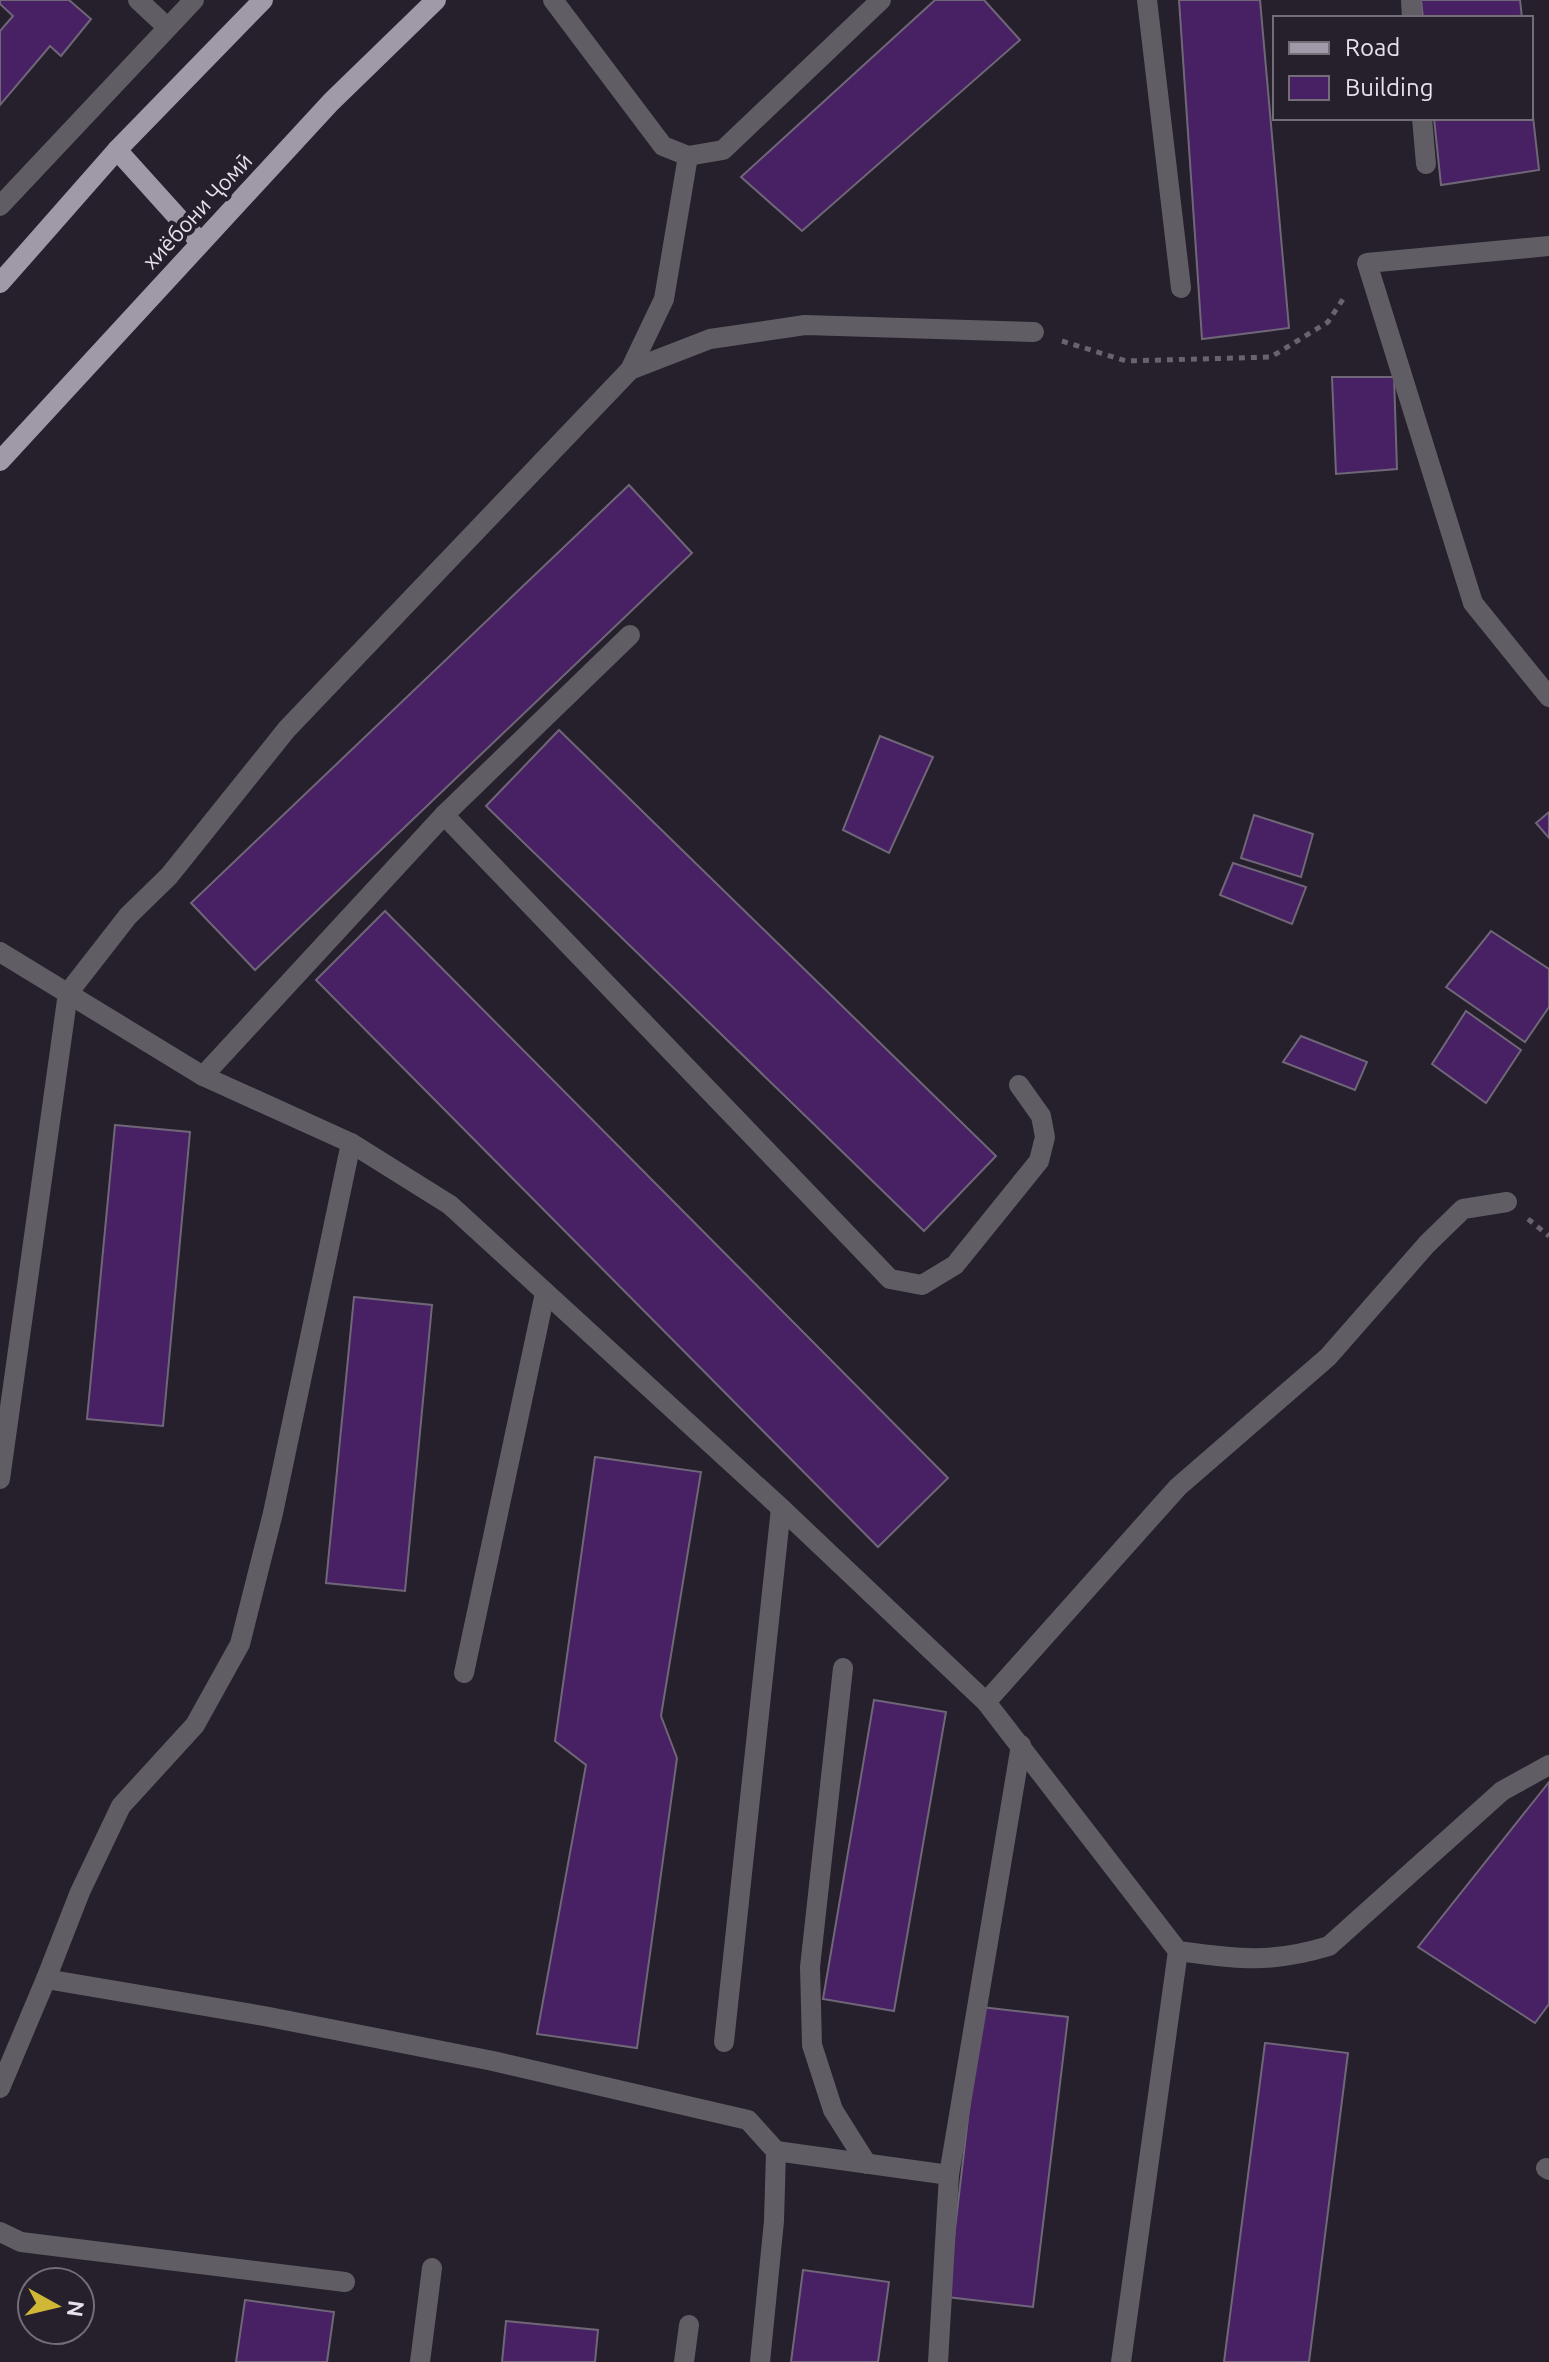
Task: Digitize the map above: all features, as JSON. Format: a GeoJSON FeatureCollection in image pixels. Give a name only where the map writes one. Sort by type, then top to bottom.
{"type":"FeatureCollection","features":[{"type":"Feature","properties":{"kind":"main road"},"geometry":{"type":"LineString","coordinates":[[0,283],[117,150],[263,0]]}},
{"type":"Feature","properties":{"kind":"main road","name":"хиёбони Ҷомӣ"},"geometry":{"type":"LineString","coordinates":[[0,461],[331,102],[436,0]]}},
{"type":"Feature","properties":{"kind":"main road"},"geometry":{"type":"LineString","coordinates":[[117,150],[200,242]]}},
{"type":"Feature","properties":{"kind":"street"},"geometry":{"type":"LineString","coordinates":[[138,0],[167,27]]}},
{"type":"Feature","properties":{"kind":"street"},"geometry":{"type":"LineString","coordinates":[[0,206],[194,0]]}},
{"type":"Feature","properties":{"kind":"street"},"geometry":{"type":"LineString","coordinates":[[553,0],[663,146],[688,156],[723,150],[881,0]]}},
{"type":"Feature","properties":{"kind":"street"},"geometry":{"type":"LineString","coordinates":[[1147,0],[1181,288]]}},
{"type":"Feature","properties":{"kind":"street"},"geometry":{"type":"LineString","coordinates":[[1422,120],[1426,164]]}},
{"type":"Feature","properties":{"kind":"street"},"geometry":{"type":"LineString","coordinates":[[0,1479],[68,993],[128,916],[169,876],[287,729],[630,370],[664,299],[688,156]]}},
{"type":"Feature","properties":{"kind":"street"},"geometry":{"type":"LineString","coordinates":[[1549,246],[1367,263],[1473,603],[1549,697]]}},
{"type":"Feature","properties":{"kind":"street"},"geometry":{"type":"LineString","coordinates":[[630,370],[710,339],[805,325],[1034,332]]}},
{"type":"Feature","properties":{"kind":"street"},"geometry":{"type":"LineString","coordinates":[[203,1076],[444,815],[630,635]]}},
{"type":"Feature","properties":{"kind":"street"},"geometry":{"type":"LineString","coordinates":[[444,815],[890,1279],[922,1285],[955,1265],[1039,1161],[1045,1137],[1041,1116],[1019,1085]]}},
{"type":"Feature","properties":{"kind":"street"},"geometry":{"type":"LineString","coordinates":[[0,952],[203,1076],[351,1143],[450,1205],[781,1508],[986,1702],[1178,1951],[1242,1960],[1270,1960],[1329,1946],[1502,1791],[1549,1765]]}},
{"type":"Feature","properties":{"kind":"street"},"geometry":{"type":"LineString","coordinates":[[0,2088],[80,1892],[121,1806],[195,1725],[240,1644],[276,1498],[351,1143]]}},
{"type":"Feature","properties":{"kind":"street"},"geometry":{"type":"LineString","coordinates":[[986,1702],[1178,1487],[1328,1357],[1427,1244],[1463,1209],[1507,1202]]}},
{"type":"Feature","properties":{"kind":"street"},"geometry":{"type":"LineString","coordinates":[[464,1673],[545,1293]]}},
{"type":"Feature","properties":{"kind":"street"},"geometry":{"type":"LineString","coordinates":[[724,2042],[781,1508]]}},
{"type":"Feature","properties":{"kind":"street"},"geometry":{"type":"LineString","coordinates":[[843,1668],[810,1967],[812,2045],[833,2110],[867,2164]]}},
{"type":"Feature","properties":{"kind":"street"},"geometry":{"type":"LineString","coordinates":[[938,2362],[949,2175],[1021,1745]]}},
{"type":"Feature","properties":{"kind":"street"},"geometry":{"type":"LineString","coordinates":[[1121,2362],[1178,1951]]}},
{"type":"Feature","properties":{"kind":"street"},"geometry":{"type":"LineString","coordinates":[[46,1979],[264,2016],[493,2061],[748,2120],[776,2151],[949,2175]]}},
{"type":"Feature","properties":{"kind":"street"},"geometry":{"type":"LineString","coordinates":[[760,2362],[774,2221],[776,2151]]}},
{"type":"Feature","properties":{"kind":"street"},"geometry":{"type":"LineString","coordinates":[[0,2232],[21,2242],[345,2282]]}},
{"type":"Feature","properties":{"kind":"street"},"geometry":{"type":"LineString","coordinates":[[420,2362],[432,2268]]}},
{"type":"Feature","properties":{"kind":"street"},"geometry":{"type":"LineString","coordinates":[[684,2362],[689,2325]]}},
{"type":"Feature","properties":{"kind":"path"},"geometry":{"type":"LineString","coordinates":[[1034,332],[1126,361],[1271,357],[1328,322],[1367,263]]}},
{"type":"Feature","properties":{"kind":"building"},"geometry":{"type":"Polygon","coordinates":[[[0,0],[69,0],[91,19],[61,56],[50,46],[0,105],[0,31],[13,16],[0,4],[0,0]]]}},
{"type":"Feature","properties":{"kind":"building"},"geometry":{"type":"Polygon","coordinates":[[[935,0],[984,0],[1020,40],[802,231],[741,177],[935,0]]]}},
{"type":"Feature","properties":{"kind":"building"},"geometry":{"type":"Polygon","coordinates":[[[1179,0],[1260,0],[1289,328],[1202,339],[1179,0]]]}},
{"type":"Feature","properties":{"kind":"building"},"geometry":{"type":"Polygon","coordinates":[[[1421,0],[1520,0],[1522,16],[1423,16],[1421,0]]]}},
{"type":"Feature","properties":{"kind":"building"},"geometry":{"type":"Polygon","coordinates":[[[1533,117],[1539,170],[1441,185],[1434,120],[1533,120],[1533,117]]]}},
{"type":"Feature","properties":{"kind":"building"},"geometry":{"type":"Polygon","coordinates":[[[1332,377],[1394,377],[1397,469],[1336,474],[1332,377]]]}},
{"type":"Feature","properties":{"kind":"building"},"geometry":{"type":"Polygon","coordinates":[[[629,485],[692,553],[255,970],[191,903],[629,485]]]}},
{"type":"Feature","properties":{"kind":"building"},"geometry":{"type":"Polygon","coordinates":[[[559,730],[996,1156],[924,1231],[486,806],[559,730]]]}},
{"type":"Feature","properties":{"kind":"building"},"geometry":{"type":"Polygon","coordinates":[[[880,736],[933,757],[889,853],[843,830],[880,736]]]}},
{"type":"Feature","properties":{"kind":"building"},"geometry":{"type":"Polygon","coordinates":[[[1549,812],[1549,838],[1536,823],[1549,812]]]}},
{"type":"Feature","properties":{"kind":"building"},"geometry":{"type":"Polygon","coordinates":[[[1254,815],[1313,834],[1301,877],[1241,858],[1254,815]]]}},
{"type":"Feature","properties":{"kind":"building"},"geometry":{"type":"Polygon","coordinates":[[[1233,863],[1306,887],[1292,924],[1220,895],[1233,863]]]}},
{"type":"Feature","properties":{"kind":"building"},"geometry":{"type":"Polygon","coordinates":[[[385,911],[948,1478],[878,1547],[316,980],[385,911]]]}},
{"type":"Feature","properties":{"kind":"building"},"geometry":{"type":"Polygon","coordinates":[[[1491,931],[1549,969],[1549,1007],[1525,1042],[1446,987],[1491,931]]]}},
{"type":"Feature","properties":{"kind":"building"},"geometry":{"type":"Polygon","coordinates":[[[1466,1011],[1521,1050],[1486,1103],[1432,1064],[1466,1011]]]}},
{"type":"Feature","properties":{"kind":"building"},"geometry":{"type":"Polygon","coordinates":[[[1301,1036],[1367,1062],[1355,1090],[1283,1062],[1301,1036]]]}},
{"type":"Feature","properties":{"kind":"building"},"geometry":{"type":"Polygon","coordinates":[[[115,1125],[190,1132],[163,1426],[87,1419],[115,1125]]]}},
{"type":"Feature","properties":{"kind":"building"},"geometry":{"type":"Polygon","coordinates":[[[354,1297],[432,1305],[405,1591],[326,1583],[354,1297]]]}},
{"type":"Feature","properties":{"kind":"building"},"geometry":{"type":"Polygon","coordinates":[[[595,1457],[701,1472],[661,1716],[677,1758],[637,2048],[537,2034],[586,1765],[555,1741],[595,1457]]]}},
{"type":"Feature","properties":{"kind":"building"},"geometry":{"type":"Polygon","coordinates":[[[874,1700],[946,1712],[894,2011],[823,1999],[874,1700]]]}},
{"type":"Feature","properties":{"kind":"building"},"geometry":{"type":"Polygon","coordinates":[[[1549,1782],[1549,2004],[1535,2023],[1418,1947],[1549,1782]]]}},
{"type":"Feature","properties":{"kind":"building"},"geometry":{"type":"Polygon","coordinates":[[[981,2007],[1068,2017],[1033,2307],[947,2297],[981,2007]]]}},
{"type":"Feature","properties":{"kind":"building"},"geometry":{"type":"Polygon","coordinates":[[[1265,2043],[1348,2053],[1309,2362],[1224,2362],[1265,2043]]]}},
{"type":"Feature","properties":{"kind":"building"},"geometry":{"type":"Polygon","coordinates":[[[803,2270],[889,2282],[878,2362],[791,2362],[803,2270]]]}},
{"type":"Feature","properties":{"kind":"building"},"geometry":{"type":"Polygon","coordinates":[[[245,2300],[334,2312],[327,2362],[236,2362],[245,2300]]]}},
{"type":"Feature","properties":{"kind":"building"},"geometry":{"type":"Polygon","coordinates":[[[506,2321],[598,2330],[595,2362],[502,2362],[506,2321]]]}}]}
